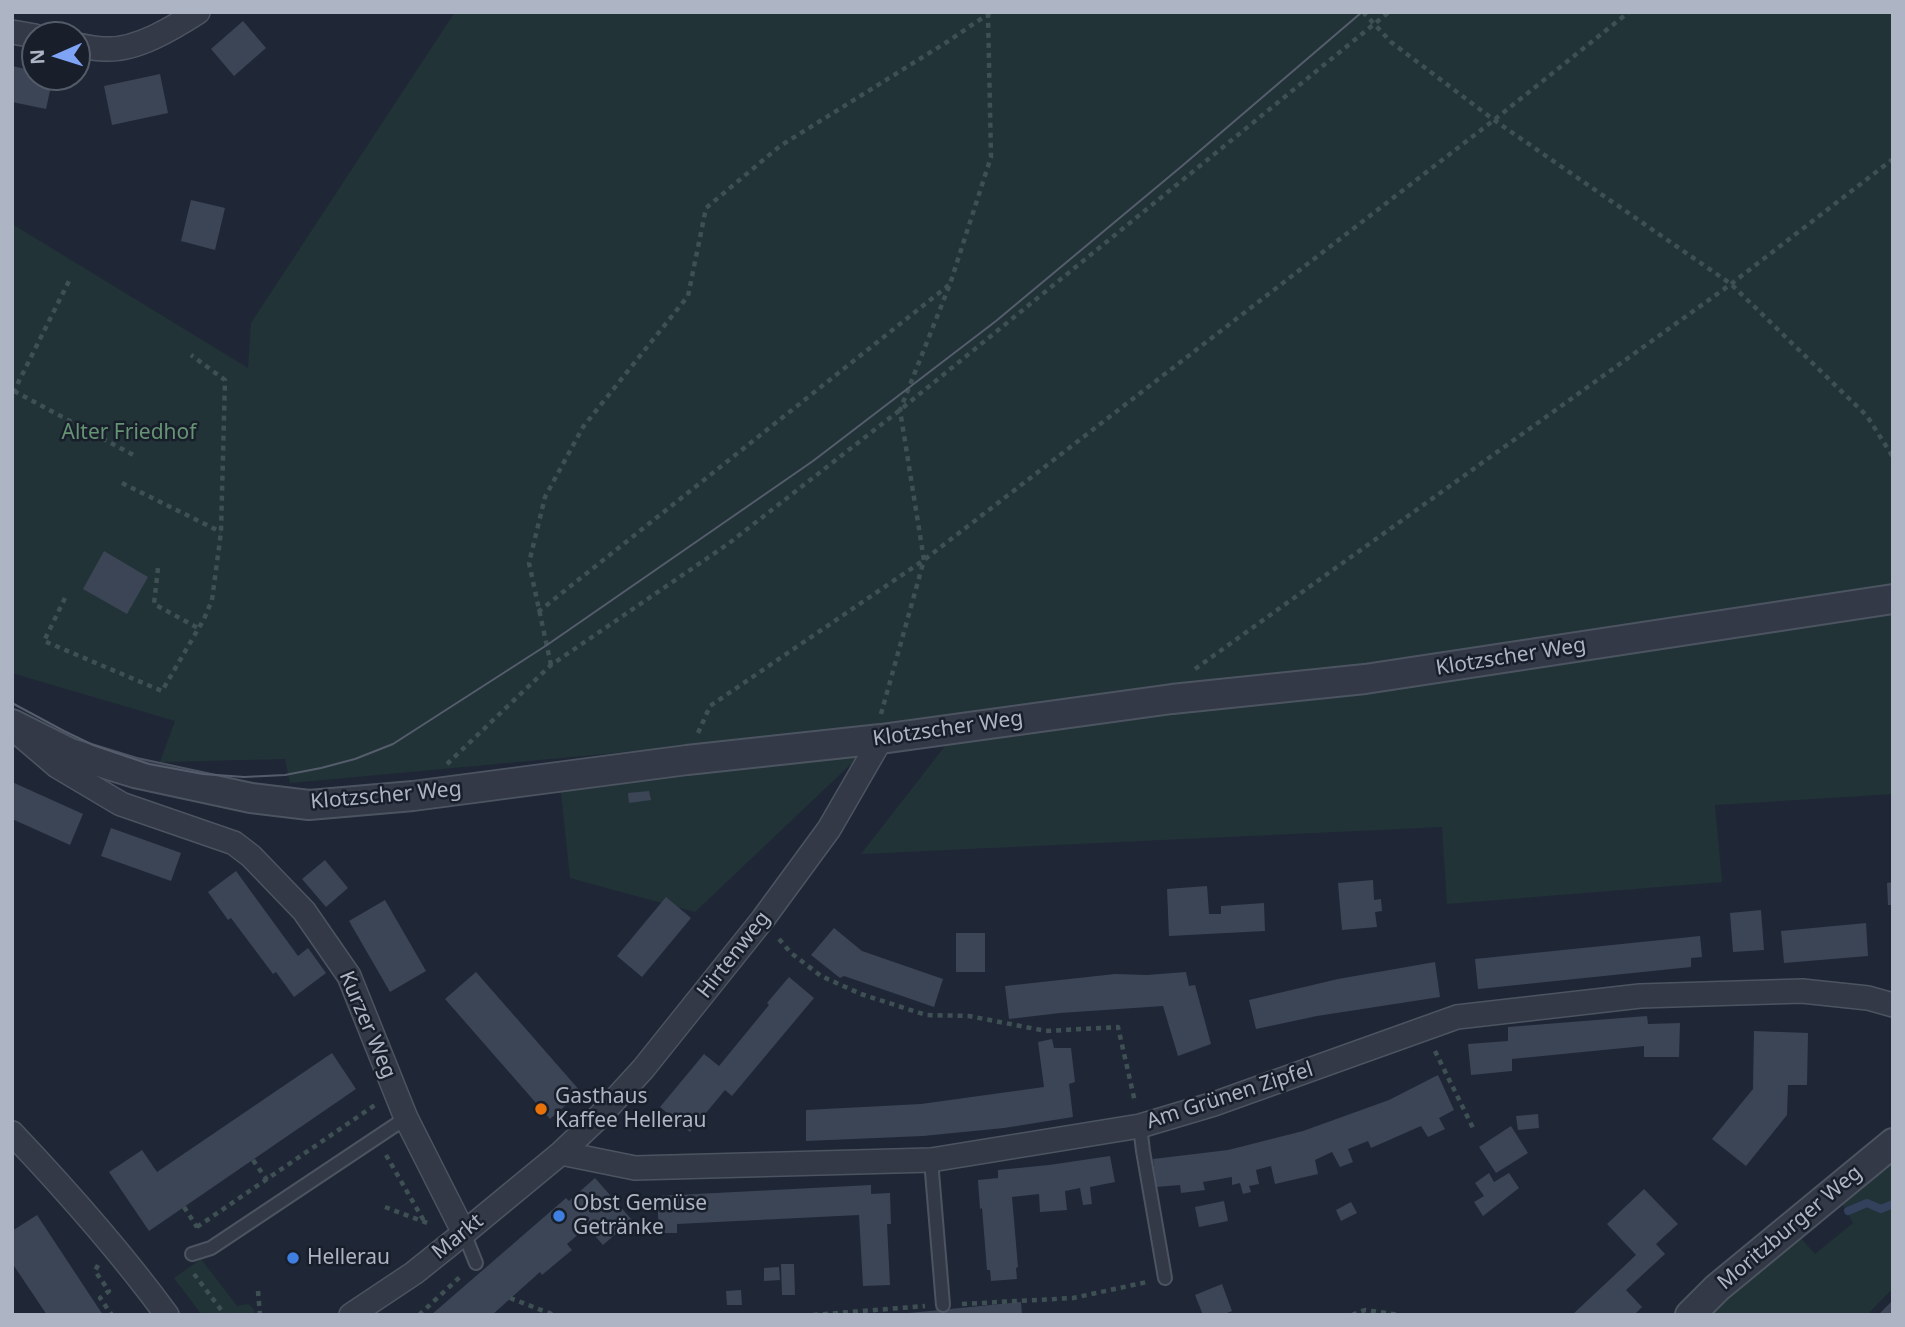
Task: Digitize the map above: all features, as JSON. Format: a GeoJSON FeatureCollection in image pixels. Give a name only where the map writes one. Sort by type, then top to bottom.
{"type":"FeatureCollection","features":[{"type":"Feature","properties":{"kind":"street"},"geometry":{"type":"LineString","coordinates":[[91,47],[108,50],[140,43],[171,30],[198,12]]}},
{"type":"Feature","properties":{"kind":"street","name":"Klotzscher Weg"},"geometry":{"type":"LineString","coordinates":[[12,726],[70,753],[135,773],[251,798],[309,805],[413,796],[1172,699],[1365,679],[1893,599]]}},
{"type":"Feature","properties":{"kind":"street","name":"Kurzer Weg"},"geometry":{"type":"LineString","coordinates":[[12,726],[57,766],[121,804],[233,843],[251,856],[304,911],[349,976],[406,1118],[464,1233]]}},
{"type":"Feature","properties":{"kind":"street","name":"Hirtenweg"},"geometry":{"type":"LineString","coordinates":[[561,1153],[643,1069],[763,919],[830,829],[881,738]]}},
{"type":"Feature","properties":{"kind":"street","name":"Am Grünen Zipfel"},"geometry":{"type":"LineString","coordinates":[[561,1153],[635,1168],[931,1160],[1140,1126],[1213,1104],[1457,1017],[1640,996],[1801,991],[1868,998],[1893,1005]]}},
{"type":"Feature","properties":{"kind":"street"},"geometry":{"type":"LineString","coordinates":[[12,1133],[61,1184],[167,1315]]}},
{"type":"Feature","properties":{"kind":"street","name":"Moritzburger Weg"},"geometry":{"type":"LineString","coordinates":[[1690,1315],[1717,1288],[1893,1143]]}},
{"type":"Feature","properties":{"kind":"street","name":"Markt"},"geometry":{"type":"LineString","coordinates":[[351,1315],[414,1273],[561,1153]]}},
{"type":"Feature","properties":{"kind":"lane"},"geometry":{"type":"LineString","coordinates":[[192,1254],[211,1248],[406,1118]]}},
{"type":"Feature","properties":{"kind":"lane"},"geometry":{"type":"LineString","coordinates":[[1140,1126],[1165,1278]]}},
{"type":"Feature","properties":{"kind":"lane"},"geometry":{"type":"LineString","coordinates":[[931,1160],[943,1305]]}},
{"type":"Feature","properties":{"kind":"lane"},"geometry":{"type":"LineString","coordinates":[[464,1233],[476,1263]]}},
{"type":"Feature","properties":{"kind":"path"},"geometry":{"type":"LineString","coordinates":[[1363,12],[1391,42],[1494,120],[1731,284],[1867,416],[1893,457]]}},
{"type":"Feature","properties":{"kind":"path"},"geometry":{"type":"LineString","coordinates":[[413,796],[551,665],[728,544],[900,410],[1389,12]]}},
{"type":"Feature","properties":{"kind":"path"},"geometry":{"type":"LineString","coordinates":[[687,760],[710,706],[925,560],[1494,120],[1629,12]]}},
{"type":"Feature","properties":{"kind":"path"},"geometry":{"type":"LineString","coordinates":[[881,738],[879,722],[925,560],[900,410],[950,284],[991,157],[989,13]]}},
{"type":"Feature","properties":{"kind":"path"},"geometry":{"type":"LineString","coordinates":[[551,665],[529,563],[545,497],[583,427],[688,296],[706,208],[780,146],[947,43],[989,13]]}},
{"type":"Feature","properties":{"kind":"path"},"geometry":{"type":"LineString","coordinates":[[1172,699],[1169,688],[1731,284],[1893,159]]}},
{"type":"Feature","properties":{"kind":"path"},"geometry":{"type":"LineString","coordinates":[[69,281],[13,393],[137,457]]}},
{"type":"Feature","properties":{"kind":"path"},"geometry":{"type":"LineString","coordinates":[[538,612],[950,284]]}},
{"type":"Feature","properties":{"kind":"path"},"geometry":{"type":"LineString","coordinates":[[65,598],[44,641],[162,691],[212,600],[221,532],[225,380],[191,355]]}},
{"type":"Feature","properties":{"kind":"path"},"geometry":{"type":"LineString","coordinates":[[12,372],[21,377]]}},
{"type":"Feature","properties":{"kind":"path"},"geometry":{"type":"LineString","coordinates":[[122,483],[221,532]]}},
{"type":"Feature","properties":{"kind":"path"},"geometry":{"type":"LineString","coordinates":[[158,568],[154,604],[198,628]]}},
{"type":"Feature","properties":{"kind":"path"},"geometry":{"type":"LineString","coordinates":[[763,919],[791,953],[821,976],[862,994],[926,1015],[969,1016],[1045,1031],[1118,1027],[1140,1126]]}},
{"type":"Feature","properties":{"kind":"path"},"geometry":{"type":"LineString","coordinates":[[1424,1028],[1474,1130]]}},
{"type":"Feature","properties":{"kind":"path"},"geometry":{"type":"LineString","coordinates":[[197,1227],[396,1091]]}},
{"type":"Feature","properties":{"kind":"path"},"geometry":{"type":"LineString","coordinates":[[376,1138],[424,1221]]}},
{"type":"Feature","properties":{"kind":"path"},"geometry":{"type":"LineString","coordinates":[[253,1160],[267,1179]]}},
{"type":"Feature","properties":{"kind":"path"},"geometry":{"type":"LineString","coordinates":[[184,1207],[211,1248]]}},
{"type":"Feature","properties":{"kind":"path"},"geometry":{"type":"LineString","coordinates":[[385,1207],[430,1224]]}},
{"type":"Feature","properties":{"kind":"path"},"geometry":{"type":"LineString","coordinates":[[100,1260],[95,1271],[109,1291],[100,1298],[112,1315]]}},
{"type":"Feature","properties":{"kind":"path"},"geometry":{"type":"LineString","coordinates":[[192,1271],[225,1315]]}},
{"type":"Feature","properties":{"kind":"path"},"geometry":{"type":"LineString","coordinates":[[813,1315],[1073,1298],[1165,1278]]}},
{"type":"Feature","properties":{"kind":"path"},"geometry":{"type":"LineString","coordinates":[[419,1315],[453,1284]]}},
{"type":"Feature","properties":{"kind":"path"},"geometry":{"type":"LineString","coordinates":[[258,1291],[260,1315]]}},
{"type":"Feature","properties":{"kind":"path"},"geometry":{"type":"LineString","coordinates":[[510,1298],[554,1315]]}},
{"type":"Feature","properties":{"kind":"path"},"geometry":{"type":"LineString","coordinates":[[1352,1315],[1365,1310],[1400,1315]]}},
{"type":"Feature","properties":{"kind":"green space","name":"Alter Friedhof"},"geometry":{"type":"Polygon","coordinates":[[[455,12],[1893,12],[1893,794],[1715,805],[1722,882],[1447,904],[1442,827],[861,854],[949,741],[681,747],[290,783],[285,759],[160,762],[175,721],[12,673],[12,224],[248,368],[251,323],[455,12]]]}},
{"type":"Feature","properties":{"kind":"green space"},"geometry":{"type":"Polygon","coordinates":[[[870,746],[695,912],[570,878],[560,783],[870,746]]]}},
{"type":"Feature","properties":{"kind":"green space"},"geometry":{"type":"Polygon","coordinates":[[[1893,1157],[1893,1288],[1867,1315],[1704,1315],[1797,1234],[1815,1254],[1853,1223],[1840,1200],[1893,1157]]]}},
{"type":"Feature","properties":{"kind":"green space"},"geometry":{"type":"Polygon","coordinates":[[[201,1259],[237,1306],[248,1304],[255,1315],[202,1315],[174,1278],[201,1259]]]}},
{"type":"Feature","properties":{"kind":"building"},"geometry":{"type":"Polygon","coordinates":[[[243,21],[266,48],[234,76],[211,49],[243,21]]]}},
{"type":"Feature","properties":{"kind":"building"},"geometry":{"type":"Polygon","coordinates":[[[12,66],[21,68],[21,91],[50,91],[46,109],[12,102],[12,66]]]}},
{"type":"Feature","properties":{"kind":"building"},"geometry":{"type":"Polygon","coordinates":[[[160,74],[168,113],[112,125],[104,86],[160,74]]]}},
{"type":"Feature","properties":{"kind":"building"},"geometry":{"type":"Polygon","coordinates":[[[191,200],[225,208],[215,250],[181,241],[191,200]]]}},
{"type":"Feature","properties":{"kind":"building"},"geometry":{"type":"Polygon","coordinates":[[[104,551],[148,577],[127,614],[83,589],[104,551]]]}},
{"type":"Feature","properties":{"kind":"building"},"geometry":{"type":"Polygon","coordinates":[[[12,782],[83,814],[70,845],[12,819],[12,782]]]}},
{"type":"Feature","properties":{"kind":"building"},"geometry":{"type":"Polygon","coordinates":[[[649,791],[651,800],[629,803],[628,793],[649,791]]]}},
{"type":"Feature","properties":{"kind":"building"},"geometry":{"type":"Polygon","coordinates":[[[111,828],[181,853],[171,881],[101,856],[111,828]]]}},
{"type":"Feature","properties":{"kind":"building"},"geometry":{"type":"Polygon","coordinates":[[[325,860],[348,888],[326,907],[302,879],[325,860]]]}},
{"type":"Feature","properties":{"kind":"building"},"geometry":{"type":"Polygon","coordinates":[[[236,871],[298,956],[308,948],[326,973],[294,997],[231,918],[228,920],[208,892],[236,871]]]}},
{"type":"Feature","properties":{"kind":"building"},"geometry":{"type":"Polygon","coordinates":[[[1373,880],[1374,900],[1381,899],[1382,911],[1375,912],[1377,927],[1342,930],[1338,883],[1373,880]]]}},
{"type":"Feature","properties":{"kind":"building"},"geometry":{"type":"Polygon","coordinates":[[[1893,882],[1893,905],[1888,905],[1887,883],[1893,882]]]}},
{"type":"Feature","properties":{"kind":"building"},"geometry":{"type":"Polygon","coordinates":[[[1207,886],[1209,914],[1221,914],[1221,906],[1264,903],[1265,931],[1169,936],[1167,889],[1207,886]]]}},
{"type":"Feature","properties":{"kind":"building"},"geometry":{"type":"Polygon","coordinates":[[[666,897],[691,918],[642,977],[617,956],[666,897]]]}},
{"type":"Feature","properties":{"kind":"building"},"geometry":{"type":"Polygon","coordinates":[[[385,900],[426,971],[390,992],[349,921],[385,900]]]}},
{"type":"Feature","properties":{"kind":"building"},"geometry":{"type":"Polygon","coordinates":[[[1761,910],[1764,950],[1733,952],[1730,913],[1761,910]]]}},
{"type":"Feature","properties":{"kind":"building"},"geometry":{"type":"Polygon","coordinates":[[[1866,923],[1868,956],[1784,963],[1781,931],[1866,923]]]}},
{"type":"Feature","properties":{"kind":"building"},"geometry":{"type":"Polygon","coordinates":[[[834,928],[862,951],[943,979],[934,1007],[844,976],[840,978],[811,955],[834,928]]]}},
{"type":"Feature","properties":{"kind":"building"},"geometry":{"type":"Polygon","coordinates":[[[956,933],[985,933],[985,972],[956,972],[956,933]]]}},
{"type":"Feature","properties":{"kind":"building"},"geometry":{"type":"Polygon","coordinates":[[[1700,936],[1702,957],[1691,958],[1691,967],[1478,989],[1475,959],[1700,936]]]}},
{"type":"Feature","properties":{"kind":"building"},"geometry":{"type":"Polygon","coordinates":[[[1435,962],[1440,997],[1317,1016],[1256,1029],[1249,1000],[1338,979],[1435,962]]]}},
{"type":"Feature","properties":{"kind":"building"},"geometry":{"type":"Polygon","coordinates":[[[476,972],[581,1092],[550,1119],[445,999],[476,972]]]}},
{"type":"Feature","properties":{"kind":"building"},"geometry":{"type":"Polygon","coordinates":[[[1186,972],[1189,986],[1195,985],[1211,1044],[1178,1056],[1163,1006],[1009,1019],[1005,986],[1115,974],[1186,972]]]}},
{"type":"Feature","properties":{"kind":"building"},"geometry":{"type":"Polygon","coordinates":[[[789,977],[814,998],[732,1096],[725,1090],[690,1132],[660,1107],[704,1054],[719,1066],[789,977]]]}},
{"type":"Feature","properties":{"kind":"building"},"geometry":{"type":"Polygon","coordinates":[[[1647,1016],[1648,1024],[1680,1023],[1679,1057],[1644,1057],[1644,1046],[1512,1059],[1512,1071],[1471,1075],[1468,1044],[1508,1041],[1508,1027],[1647,1016]]]}},
{"type":"Feature","properties":{"kind":"building"},"geometry":{"type":"Polygon","coordinates":[[[1754,1031],[1808,1033],[1807,1085],[1788,1085],[1787,1115],[1746,1166],[1712,1139],[1753,1089],[1754,1031]]]}},
{"type":"Feature","properties":{"kind":"building"},"geometry":{"type":"Polygon","coordinates":[[[1052,1039],[1054,1048],[1071,1048],[1075,1082],[1069,1084],[1073,1117],[1004,1128],[923,1136],[806,1141],[806,1110],[921,1104],[1044,1087],[1038,1042],[1052,1039]]]}},
{"type":"Feature","properties":{"kind":"building"},"geometry":{"type":"Polygon","coordinates":[[[332,1053],[356,1089],[149,1231],[109,1172],[142,1150],[157,1172],[332,1053]]]}},
{"type":"Feature","properties":{"kind":"building"},"geometry":{"type":"Polygon","coordinates":[[[1438,1075],[1454,1110],[1439,1118],[1445,1129],[1428,1137],[1421,1126],[1371,1148],[1368,1141],[1348,1149],[1353,1162],[1340,1167],[1332,1152],[1315,1160],[1318,1174],[1275,1184],[1271,1166],[1256,1170],[1259,1184],[1249,1186],[1251,1192],[1243,1194],[1240,1183],[1232,1185],[1232,1177],[1203,1182],[1205,1190],[1181,1193],[1180,1185],[1156,1187],[1153,1159],[1228,1150],[1303,1131],[1389,1100],[1438,1075]]]}},
{"type":"Feature","properties":{"kind":"building"},"geometry":{"type":"Polygon","coordinates":[[[1538,1114],[1539,1128],[1518,1130],[1516,1116],[1538,1114]]]}},
{"type":"Feature","properties":{"kind":"building"},"geometry":{"type":"Polygon","coordinates":[[[1511,1126],[1528,1153],[1496,1173],[1479,1147],[1511,1126]]]}},
{"type":"Feature","properties":{"kind":"building"},"geometry":{"type":"Polygon","coordinates":[[[1110,1156],[1115,1182],[1090,1187],[1092,1204],[1083,1205],[1080,1188],[1065,1191],[1067,1210],[1040,1212],[1039,1194],[1012,1197],[1017,1279],[991,1281],[990,1270],[987,1270],[978,1180],[998,1178],[998,1170],[1110,1156]]]}},
{"type":"Feature","properties":{"kind":"building"},"geometry":{"type":"Polygon","coordinates":[[[1489,1173],[1494,1182],[1509,1173],[1519,1188],[1483,1216],[1474,1202],[1484,1196],[1475,1183],[1489,1173]]]}},
{"type":"Feature","properties":{"kind":"building"},"geometry":{"type":"Polygon","coordinates":[[[595,1178],[632,1220],[603,1245],[587,1227],[567,1244],[572,1250],[542,1275],[540,1272],[492,1315],[431,1315],[566,1198],[569,1201],[595,1178]]]}},
{"type":"Feature","properties":{"kind":"building"},"geometry":{"type":"Polygon","coordinates":[[[871,1185],[871,1194],[890,1193],[891,1224],[887,1224],[890,1285],[863,1286],[859,1215],[677,1224],[677,1233],[659,1233],[657,1196],[871,1185]]]}},
{"type":"Feature","properties":{"kind":"building"},"geometry":{"type":"Polygon","coordinates":[[[1644,1189],[1678,1224],[1656,1244],[1665,1254],[1626,1290],[1642,1307],[1634,1315],[1572,1315],[1636,1255],[1607,1224],[1644,1189]]]}},
{"type":"Feature","properties":{"kind":"building"},"geometry":{"type":"Polygon","coordinates":[[[1224,1201],[1228,1221],[1199,1227],[1195,1207],[1224,1201]]]}},
{"type":"Feature","properties":{"kind":"building"},"geometry":{"type":"Polygon","coordinates":[[[1351,1202],[1357,1213],[1341,1221],[1336,1210],[1351,1202]]]}},
{"type":"Feature","properties":{"kind":"building"},"geometry":{"type":"Polygon","coordinates":[[[37,1215],[103,1315],[47,1315],[12,1263],[12,1231],[37,1215]]]}},
{"type":"Feature","properties":{"kind":"building"},"geometry":{"type":"Polygon","coordinates":[[[781,1264],[794,1264],[795,1295],[782,1295],[781,1264]]]}},
{"type":"Feature","properties":{"kind":"building"},"geometry":{"type":"Polygon","coordinates":[[[779,1267],[780,1280],[764,1281],[764,1268],[779,1267]]]}},
{"type":"Feature","properties":{"kind":"building"},"geometry":{"type":"Polygon","coordinates":[[[1222,1284],[1232,1311],[1222,1315],[1203,1315],[1195,1295],[1222,1284]]]}},
{"type":"Feature","properties":{"kind":"building"},"geometry":{"type":"Polygon","coordinates":[[[741,1290],[742,1305],[727,1305],[726,1291],[741,1290]]]}},
{"type":"Feature","properties":{"kind":"building"},"geometry":{"type":"Polygon","coordinates":[[[1893,1300],[1893,1315],[1878,1315],[1893,1300]]]}},
{"type":"Feature","properties":{"kind":"building"},"geometry":{"type":"Polygon","coordinates":[[[1021,1302],[1022,1315],[909,1315],[909,1313],[1021,1302]]]}},
{"type":"Feature","properties":{"kind":"waterway"},"geometry":{"type":"LineString","coordinates":[[1848,1211],[1867,1203],[1881,1209],[1893,1204]]}},
{"type":"Feature","properties":{"kind":"tram line"},"geometry":{"type":"LineString","coordinates":[[12,703],[93,745],[149,764],[203,774],[244,777],[285,775],[355,759],[393,744],[547,645],[813,461],[996,321],[1362,12]]}},
{"type":"Feature","properties":{"kind":"place","name":"Gasthaus Kaffee Hellerau"},"geometry":{"type":"Point","coordinates":[541,1109]}},
{"type":"Feature","properties":{"kind":"place","name":"Obst Gemüse Getränke"},"geometry":{"type":"Point","coordinates":[559,1216]}},
{"type":"Feature","properties":{"kind":"place","name":"Hellerau"},"geometry":{"type":"Point","coordinates":[293,1258]}}]}
